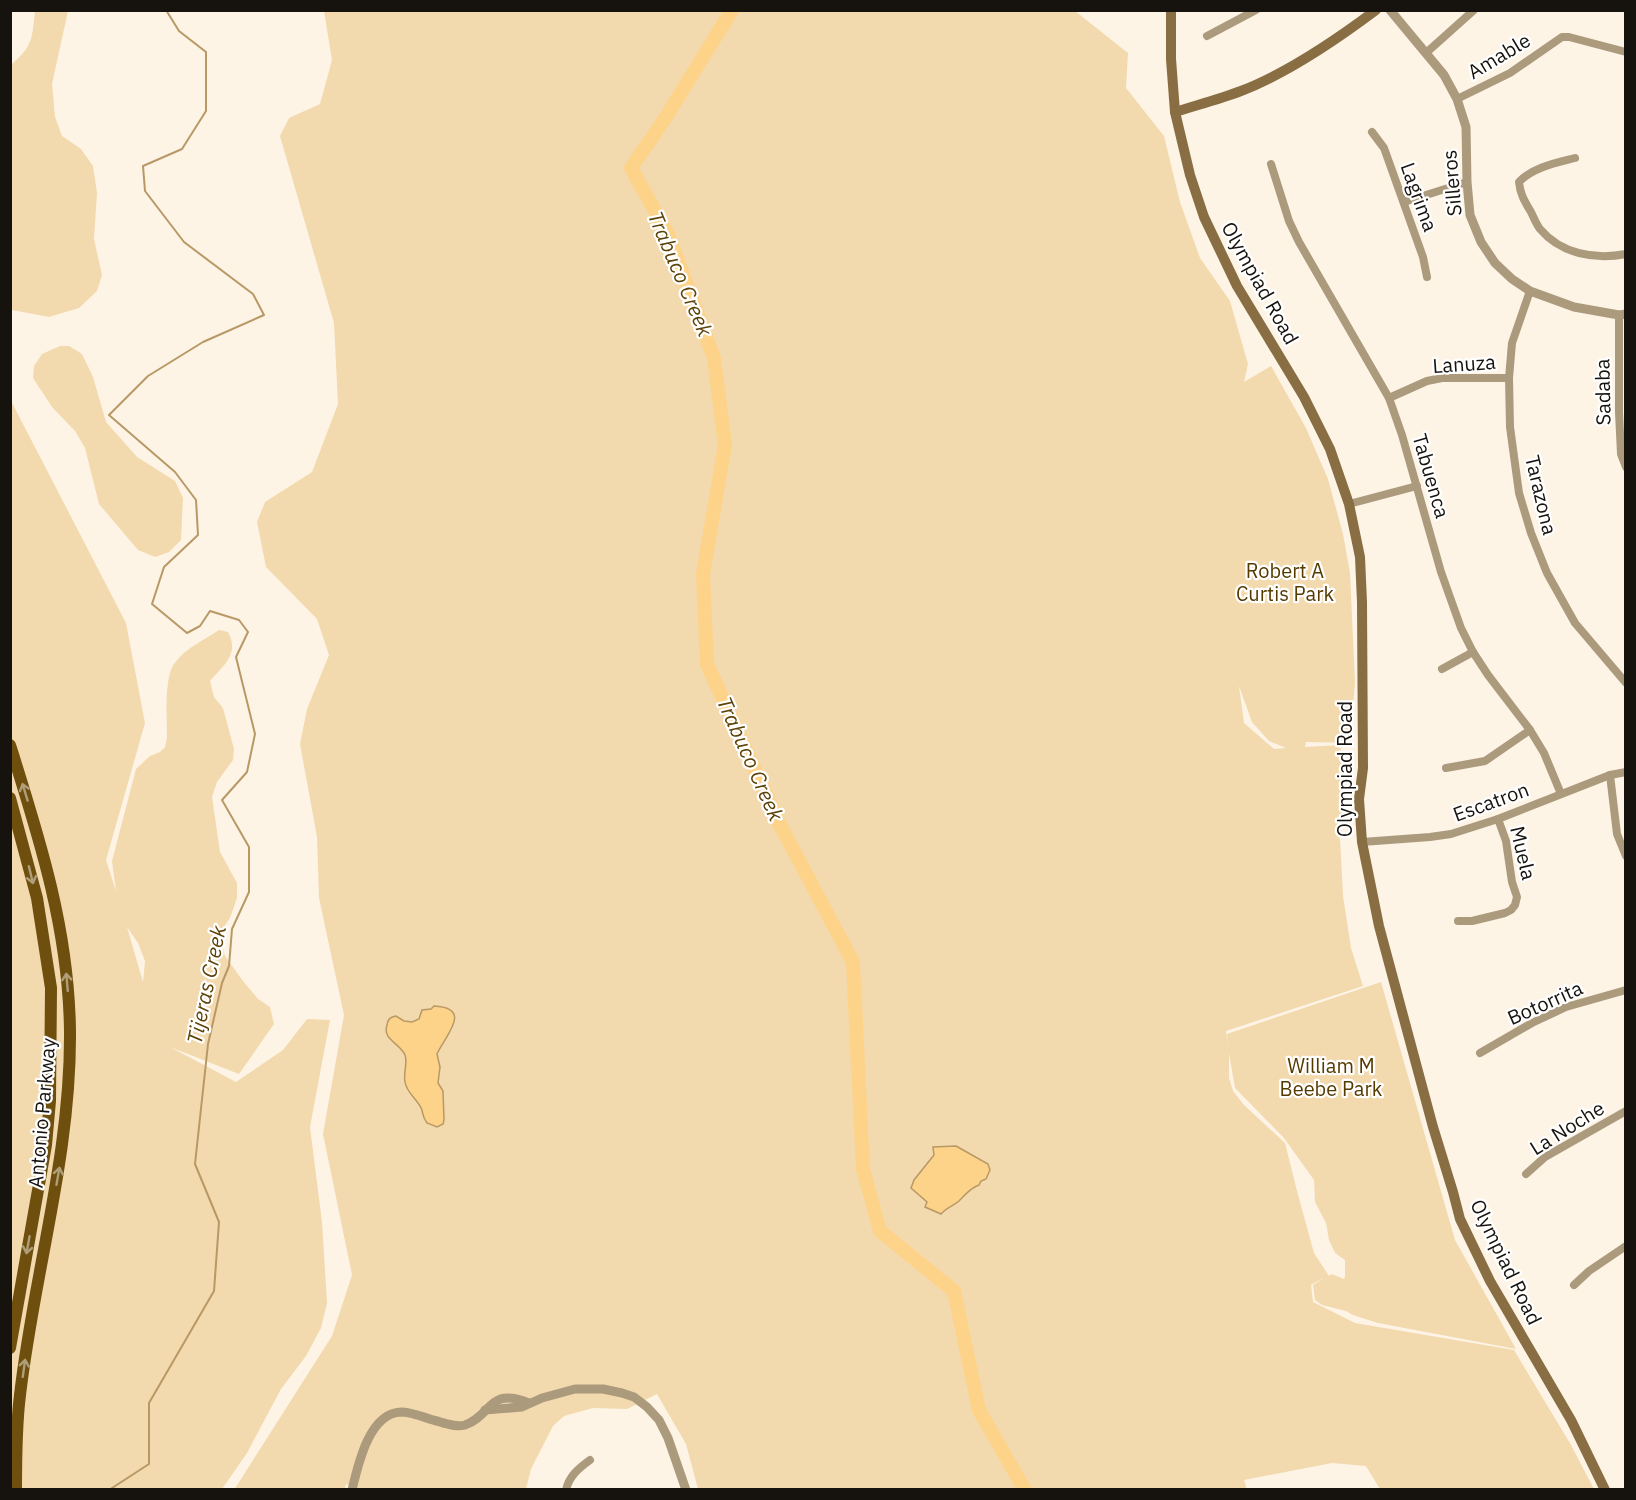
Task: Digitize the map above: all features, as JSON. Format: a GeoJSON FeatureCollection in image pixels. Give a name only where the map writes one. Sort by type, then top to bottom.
{"type":"FeatureCollection","features":[{"type":"Feature","properties":{"kind":"main road","name":"Olympiad Road"},"geometry":{"type":"LineString","coordinates":[[1171,10],[1171,59],[1175,112],[1190,175],[1204,217],[1238,286],[1304,397],[1330,449],[1349,504],[1360,557],[1362,602],[1363,768],[1359,799],[1362,842],[1379,926],[1460,1220],[1490,1281],[1571,1420],[1605,1490]]}},
{"type":"Feature","properties":{"kind":"main road"},"geometry":{"type":"LineString","coordinates":[[1175,112],[1242,91],[1289,68],[1339,38],[1376,10]]}},
{"type":"Feature","properties":{"kind":"main road","name":"Antonio Parkway"},"geometry":{"type":"LineString","coordinates":[[10,745],[53,890],[63,943],[70,1031],[60,1166],[26,1349],[20,1394],[16,1438],[16,1490]]}},
{"type":"Feature","properties":{"kind":"main road","name":"Antonio Parkway"},"geometry":{"type":"LineString","coordinates":[[10,798],[37,898],[51,988],[50,1101],[46,1145],[10,1348]]}},
{"type":"Feature","properties":{"kind":"street"},"geometry":{"type":"LineString","coordinates":[[1207,36],[1256,10]]}},
{"type":"Feature","properties":{"kind":"street","name":"Silleros"},"geometry":{"type":"LineString","coordinates":[[1390,10],[1444,75],[1457,99],[1466,127],[1470,215],[1481,242],[1495,263],[1512,279],[1530,291],[1574,307],[1622,314]]}},
{"type":"Feature","properties":{"kind":"street"},"geometry":{"type":"LineString","coordinates":[[1426,53],[1473,10]]}},
{"type":"Feature","properties":{"kind":"street","name":"Amable"},"geometry":{"type":"LineString","coordinates":[[1457,99],[1510,72],[1562,37],[1626,52]]}},
{"type":"Feature","properties":{"kind":"street","name":"Lagrima"},"geometry":{"type":"LineString","coordinates":[[1372,132],[1384,148],[1423,257],[1427,277]]}},
{"type":"Feature","properties":{"kind":"street"},"geometry":{"type":"LineString","coordinates":[[1575,158],[1545,166],[1525,176],[1519,182],[1520,192],[1540,228],[1555,242],[1571,251],[1593,257],[1626,254]]}},
{"type":"Feature","properties":{"kind":"street","name":"Tabuenca"},"geometry":{"type":"LineString","coordinates":[[1271,164],[1289,221],[1299,242],[1389,398],[1402,435],[1452,608],[1461,628],[1488,675],[1530,730],[1544,753],[1561,794]]}},
{"type":"Feature","properties":{"kind":"street"},"geometry":{"type":"LineString","coordinates":[[1404,202],[1467,183]]}},
{"type":"Feature","properties":{"kind":"street","name":"Tarazona"},"geometry":{"type":"LineString","coordinates":[[1530,291],[1512,343],[1509,378],[1510,427],[1519,493],[1531,533],[1547,573],[1575,623],[1626,683]]}},
{"type":"Feature","properties":{"kind":"street","name":"Sadaba"},"geometry":{"type":"LineString","coordinates":[[1622,314],[1618,412],[1621,454],[1626,467]]}},
{"type":"Feature","properties":{"kind":"street","name":"Lanuza"},"geometry":{"type":"LineString","coordinates":[[1389,398],[1427,381],[1442,378],[1509,378]]}},
{"type":"Feature","properties":{"kind":"street"},"geometry":{"type":"LineString","coordinates":[[1349,504],[1417,486]]}},
{"type":"Feature","properties":{"kind":"street"},"geometry":{"type":"LineString","coordinates":[[1442,669],[1473,652]]}},
{"type":"Feature","properties":{"kind":"street"},"geometry":{"type":"LineString","coordinates":[[1446,768],[1485,761],[1530,730]]}},
{"type":"Feature","properties":{"kind":"street","name":"Escatron"},"geometry":{"type":"LineString","coordinates":[[1362,842],[1450,834],[1498,819],[1610,775],[1626,772]]}},
{"type":"Feature","properties":{"kind":"street"},"geometry":{"type":"LineString","coordinates":[[1610,775],[1617,834],[1626,856]]}},
{"type":"Feature","properties":{"kind":"street","name":"Muela"},"geometry":{"type":"LineString","coordinates":[[1458,921],[1472,921],[1505,913],[1515,905],[1516,897],[1506,841],[1498,819]]}},
{"type":"Feature","properties":{"kind":"street","name":"Botorrita"},"geometry":{"type":"LineString","coordinates":[[1480,1053],[1532,1023],[1566,1007],[1626,990]]}},
{"type":"Feature","properties":{"kind":"street","name":"La Noche"},"geometry":{"type":"LineString","coordinates":[[1526,1174],[1545,1158],[1626,1111]]}},
{"type":"Feature","properties":{"kind":"street"},"geometry":{"type":"LineString","coordinates":[[1574,1285],[1589,1271],[1626,1246]]}},
{"type":"Feature","properties":{"kind":"street"},"geometry":{"type":"LineString","coordinates":[[352,1490],[370,1435],[377,1424],[387,1416],[401,1412],[463,1426],[485,1410],[522,1407],[575,1389],[603,1389],[622,1393],[647,1407],[658,1420],[668,1438],[686,1490]]}},
{"type":"Feature","properties":{"kind":"street"},"geometry":{"type":"LineString","coordinates":[[566,1490],[574,1472],[590,1460]]}},
{"type":"Feature","properties":{"kind":"green space"},"geometry":{"type":"Polygon","coordinates":[[[35,10],[68,11],[52,84],[55,117],[62,136],[81,149],[93,166],[97,193],[94,239],[102,275],[97,291],[79,308],[49,317],[10,308],[11,65],[24,52],[30,41],[35,10]]]}},
{"type":"Feature","properties":{"kind":"green space"},"geometry":{"type":"Polygon","coordinates":[[[324,11],[1075,11],[1128,53],[1126,88],[1164,136],[1180,202],[1200,258],[1230,301],[1248,364],[1244,382],[1271,366],[1306,428],[1328,479],[1343,534],[1350,573],[1355,682],[1350,743],[1306,742],[1305,747],[1340,745],[1344,774],[1340,837],[1343,896],[1351,948],[1363,986],[1226,1031],[1228,1045],[1227,1034],[1381,982],[1455,1240],[1516,1349],[1378,1323],[1322,1305],[1315,1300],[1313,1285],[1325,1277],[1311,1285],[1313,1302],[1355,1323],[1514,1350],[1571,1445],[1594,1489],[1380,1489],[1366,1466],[1332,1463],[1244,1480],[1247,1490],[698,1489],[686,1444],[657,1394],[627,1409],[593,1408],[564,1416],[553,1426],[531,1469],[526,1489],[360,1490],[346,1484],[345,1489],[234,1490],[332,1336],[352,1275],[323,1134],[344,1015],[319,898],[317,837],[300,744],[307,709],[329,655],[317,619],[266,567],[257,522],[265,502],[312,472],[338,404],[334,323],[280,136],[289,118],[320,104],[332,60],[324,11]],[[1239,686],[1244,723],[1274,749],[1286,748],[1269,741],[1252,722],[1239,686]],[[1229,1053],[1229,1078],[1233,1091],[1244,1105],[1285,1143],[1314,1253],[1329,1276],[1332,1274],[1344,1279],[1345,1260],[1335,1253],[1329,1240],[1326,1223],[1315,1202],[1314,1180],[1284,1138],[1235,1088],[1229,1053]],[[933,1147],[934,1154],[911,1187],[941,1214],[979,1185],[942,1147],[933,1147]]]}},
{"type":"Feature","properties":{"kind":"green space"},"geometry":{"type":"Polygon","coordinates":[[[60,346],[69,346],[82,354],[93,377],[106,422],[137,457],[175,481],[183,498],[181,540],[169,552],[155,557],[138,550],[99,504],[85,448],[75,431],[52,407],[33,378],[34,366],[42,354],[60,346]]]}},
{"type":"Feature","properties":{"kind":"green space"},"geometry":{"type":"Polygon","coordinates":[[[10,399],[126,623],[145,723],[106,860],[116,891],[112,861],[136,769],[150,756],[165,747],[167,689],[171,670],[183,654],[219,630],[228,632],[231,640],[231,653],[225,665],[210,681],[214,697],[223,708],[234,749],[233,760],[217,782],[212,797],[220,852],[237,883],[237,898],[230,918],[223,928],[221,942],[225,956],[243,981],[258,999],[270,1007],[274,1024],[239,1074],[170,1047],[236,1082],[283,1050],[307,1019],[330,1020],[310,1127],[322,1222],[327,1303],[321,1328],[306,1356],[281,1389],[247,1453],[222,1489],[11,1489],[10,399]],[[127,927],[143,982],[145,961],[138,943],[127,927]]]}},
{"type":"Feature","properties":{"kind":"shaded area"},"geometry":{"type":"Polygon","coordinates":[[[434,1006],[446,1008],[455,1017],[454,1024],[437,1054],[440,1067],[438,1083],[443,1091],[444,1120],[443,1124],[437,1127],[427,1123],[420,1106],[408,1090],[405,1078],[405,1055],[389,1038],[386,1030],[388,1021],[392,1017],[396,1016],[404,1021],[412,1022],[419,1019],[422,1010],[431,1009],[434,1006]]]}},
{"type":"Feature","properties":{"kind":"shaded area"},"geometry":{"type":"Polygon","coordinates":[[[956,1146],[988,1164],[990,1170],[986,1179],[941,1214],[925,1207],[927,1202],[911,1188],[914,1180],[934,1155],[933,1147],[956,1146]]]}},
{"type":"Feature","properties":{"kind":"waterway","name":"Tijeras Creek"},"geometry":{"type":"LineString","coordinates":[[109,1490],[149,1464],[149,1403],[214,1291],[219,1222],[195,1164],[208,1044],[222,983],[229,966],[232,929],[249,892],[249,847],[222,800],[247,772],[255,734],[236,657],[248,632],[239,620],[210,611],[200,626],[187,633],[152,604],[164,567],[198,535],[196,500],[175,472],[109,415],[148,376],[203,342],[264,315],[253,294],[184,242],[145,191],[143,166],[182,149],[206,111],[206,52],[179,31],[166,10]]}},
{"type":"Feature","properties":{"kind":"waterway","name":"Trabuco Creek"},"geometry":{"type":"LineString","coordinates":[[732,10],[664,120],[631,168],[668,234],[714,358],[725,445],[703,574],[707,664],[779,823],[853,962],[863,1169],[880,1231],[954,1291],[979,1410],[1025,1490]]}},
{"type":"Feature","properties":{"kind":"park label","name":"Robert A Curtis Park"},"geometry":{"type":"Point","coordinates":[1285,582]}},
{"type":"Feature","properties":{"kind":"park label","name":"William M Beebe Park"},"geometry":{"type":"Point","coordinates":[1331,1078]}}]}
